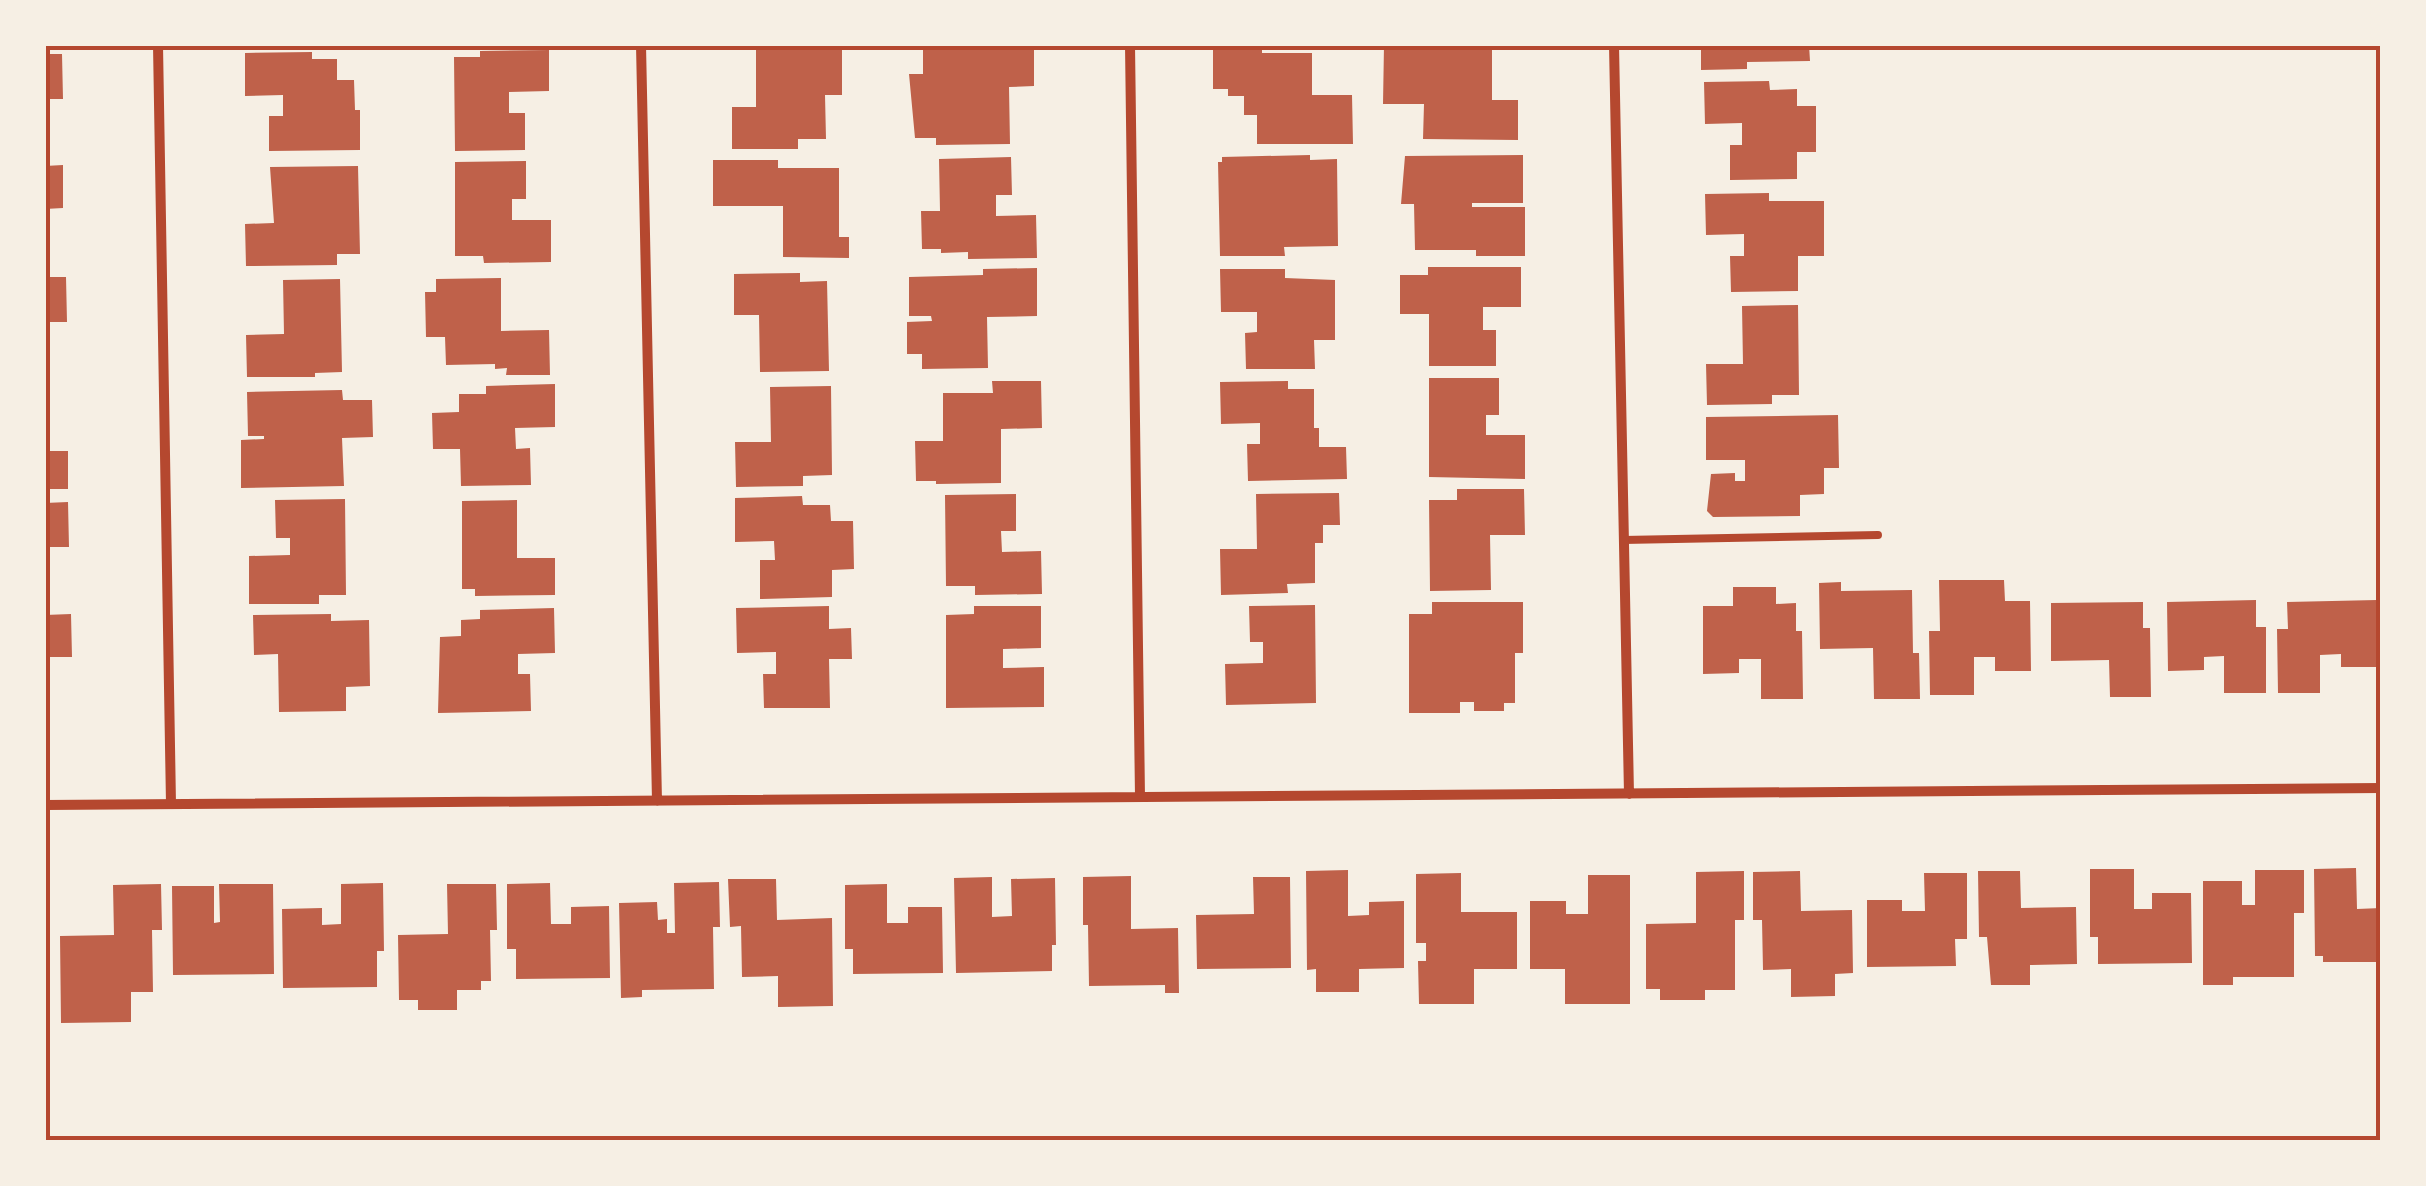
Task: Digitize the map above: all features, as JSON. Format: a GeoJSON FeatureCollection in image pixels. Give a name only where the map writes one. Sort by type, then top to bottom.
{"type":"FeatureCollection","features":[{"type":"Feature","properties":{"kind":"street"},"geometry":{"type":"LineString","coordinates":[[158,45],[170,804]]}},
{"type":"Feature","properties":{"kind":"street"},"geometry":{"type":"LineString","coordinates":[[641,45],[657,801]]}},
{"type":"Feature","properties":{"kind":"street"},"geometry":{"type":"LineString","coordinates":[[1130,45],[1140,797]]}},
{"type":"Feature","properties":{"kind":"street"},"geometry":{"type":"LineString","coordinates":[[1614,45],[1628,794]]}},
{"type":"Feature","properties":{"kind":"street"},"geometry":{"type":"LineString","coordinates":[[45,805],[2381,788]]}},
{"type":"Feature","properties":{"kind":"lane"},"geometry":{"type":"LineString","coordinates":[[1624,540],[1878,535]]}},
{"type":"Feature","properties":{"kind":"building"},"geometry":{"type":"Polygon","coordinates":[[[1213,45],[1262,45],[1262,53],[1312,53],[1312,95],[1352,95],[1353,144],[1257,144],[1257,115],[1244,115],[1244,96],[1228,96],[1228,89],[1213,89],[1213,45]]]}},
{"type":"Feature","properties":{"kind":"building"},"geometry":{"type":"Polygon","coordinates":[[[1384,45],[1492,45],[1492,100],[1518,100],[1518,140],[1423,139],[1424,104],[1383,104],[1384,45]]]}},
{"type":"Feature","properties":{"kind":"building"},"geometry":{"type":"Polygon","coordinates":[[[1701,45],[1809,45],[1810,61],[1747,62],[1747,69],[1701,70],[1701,45]]]}},
{"type":"Feature","properties":{"kind":"building"},"geometry":{"type":"Polygon","coordinates":[[[756,49],[842,49],[842,95],[825,95],[826,139],[798,139],[798,149],[732,149],[732,107],[756,107],[756,49]]]}},
{"type":"Feature","properties":{"kind":"building"},"geometry":{"type":"Polygon","coordinates":[[[1034,49],[1034,86],[1009,87],[1010,144],[936,145],[936,138],[915,138],[909,74],[923,74],[923,50],[1034,49]]]}},
{"type":"Feature","properties":{"kind":"building"},"geometry":{"type":"Polygon","coordinates":[[[549,50],[549,91],[509,92],[509,113],[525,113],[525,150],[455,151],[454,57],[480,57],[480,51],[549,50]]]}},
{"type":"Feature","properties":{"kind":"building"},"geometry":{"type":"Polygon","coordinates":[[[312,52],[312,59],[337,59],[337,80],[354,80],[355,110],[360,110],[360,150],[269,151],[269,116],[283,116],[283,95],[245,96],[245,53],[312,52]]]}},
{"type":"Feature","properties":{"kind":"building"},"geometry":{"type":"Polygon","coordinates":[[[45,54],[62,54],[63,99],[45,99],[45,54]]]}},
{"type":"Feature","properties":{"kind":"building"},"geometry":{"type":"Polygon","coordinates":[[[1769,81],[1770,90],[1797,89],[1797,106],[1816,106],[1816,152],[1797,152],[1797,179],[1730,180],[1730,145],[1742,145],[1742,123],[1705,124],[1704,82],[1769,81]]]}},
{"type":"Feature","properties":{"kind":"building"},"geometry":{"type":"Polygon","coordinates":[[[1310,155],[1310,160],[1337,159],[1338,246],[1284,247],[1285,256],[1220,256],[1218,162],[1222,162],[1222,157],[1310,155]]]}},
{"type":"Feature","properties":{"kind":"building"},"geometry":{"type":"Polygon","coordinates":[[[1523,155],[1523,203],[1472,203],[1472,207],[1525,207],[1525,256],[1476,256],[1476,250],[1415,250],[1414,204],[1401,204],[1405,156],[1523,155]]]}},
{"type":"Feature","properties":{"kind":"building"},"geometry":{"type":"Polygon","coordinates":[[[1011,157],[1012,195],[996,195],[996,216],[1036,215],[1037,258],[968,259],[968,252],[922,249],[921,211],[940,211],[939,159],[1011,157]]]}},
{"type":"Feature","properties":{"kind":"building"},"geometry":{"type":"Polygon","coordinates":[[[713,160],[778,160],[778,168],[839,168],[839,237],[849,237],[849,258],[783,257],[783,206],[713,206],[713,160]]]}},
{"type":"Feature","properties":{"kind":"building"},"geometry":{"type":"Polygon","coordinates":[[[526,161],[526,199],[512,199],[512,220],[551,220],[551,262],[484,263],[483,256],[455,256],[455,162],[526,161]]]}},
{"type":"Feature","properties":{"kind":"building"},"geometry":{"type":"Polygon","coordinates":[[[63,165],[63,208],[45,209],[45,166],[63,165]]]}},
{"type":"Feature","properties":{"kind":"building"},"geometry":{"type":"Polygon","coordinates":[[[358,166],[360,254],[337,254],[337,265],[246,266],[245,224],[274,223],[270,167],[358,166]]]}},
{"type":"Feature","properties":{"kind":"building"},"geometry":{"type":"Polygon","coordinates":[[[1769,193],[1769,201],[1824,201],[1824,256],[1798,256],[1798,291],[1731,292],[1730,256],[1744,256],[1744,234],[1706,235],[1705,194],[1769,193]]]}},
{"type":"Feature","properties":{"kind":"building"},"geometry":{"type":"Polygon","coordinates":[[[1428,267],[1521,267],[1521,307],[1483,307],[1483,330],[1496,330],[1496,366],[1429,366],[1429,314],[1400,314],[1400,275],[1428,275],[1428,267]]]}},
{"type":"Feature","properties":{"kind":"building"},"geometry":{"type":"Polygon","coordinates":[[[1037,268],[1037,316],[987,317],[988,368],[922,369],[922,354],[907,354],[907,322],[932,321],[931,316],[909,316],[909,277],[983,275],[983,269],[1037,268]]]}},
{"type":"Feature","properties":{"kind":"building"},"geometry":{"type":"Polygon","coordinates":[[[1220,269],[1285,269],[1285,278],[1335,280],[1335,340],[1314,340],[1315,369],[1246,369],[1245,333],[1257,332],[1257,312],[1221,312],[1220,269]]]}},
{"type":"Feature","properties":{"kind":"building"},"geometry":{"type":"Polygon","coordinates":[[[800,273],[800,282],[827,281],[829,371],[760,372],[759,315],[734,315],[734,274],[800,273]]]}},
{"type":"Feature","properties":{"kind":"building"},"geometry":{"type":"Polygon","coordinates":[[[45,277],[66,277],[67,322],[45,322],[45,277]]]}},
{"type":"Feature","properties":{"kind":"building"},"geometry":{"type":"Polygon","coordinates":[[[501,278],[501,331],[549,330],[550,375],[506,375],[507,368],[495,369],[495,364],[446,365],[445,337],[426,337],[425,292],[436,292],[436,279],[501,278]]]}},
{"type":"Feature","properties":{"kind":"building"},"geometry":{"type":"Polygon","coordinates":[[[340,279],[342,372],[315,373],[315,377],[247,377],[246,335],[284,334],[283,280],[340,279]]]}},
{"type":"Feature","properties":{"kind":"building"},"geometry":{"type":"Polygon","coordinates":[[[1798,305],[1799,395],[1772,395],[1772,404],[1707,405],[1706,364],[1743,364],[1742,306],[1798,305]]]}},
{"type":"Feature","properties":{"kind":"building"},"geometry":{"type":"Polygon","coordinates":[[[1429,378],[1499,378],[1499,415],[1486,415],[1486,435],[1525,435],[1525,479],[1429,477],[1429,378]]]}},
{"type":"Feature","properties":{"kind":"building"},"geometry":{"type":"Polygon","coordinates":[[[992,381],[1041,381],[1042,428],[1001,429],[1001,483],[916,481],[915,441],[943,441],[943,393],[993,393],[992,381]]]}},
{"type":"Feature","properties":{"kind":"building"},"geometry":{"type":"Polygon","coordinates":[[[1288,381],[1288,389],[1314,389],[1314,428],[1319,428],[1319,447],[1346,447],[1347,479],[1248,481],[1247,444],[1260,444],[1260,423],[1221,424],[1220,382],[1288,381]]]}},
{"type":"Feature","properties":{"kind":"building"},"geometry":{"type":"Polygon","coordinates":[[[555,384],[555,427],[515,428],[516,449],[530,448],[531,485],[461,486],[460,449],[433,449],[432,413],[459,412],[459,394],[486,394],[486,386],[555,384]]]}},
{"type":"Feature","properties":{"kind":"building"},"geometry":{"type":"Polygon","coordinates":[[[831,386],[832,475],[803,476],[803,486],[736,487],[735,442],[771,442],[770,387],[831,386]]]}},
{"type":"Feature","properties":{"kind":"building"},"geometry":{"type":"Polygon","coordinates":[[[342,390],[343,400],[372,400],[373,437],[342,438],[344,486],[241,488],[241,440],[264,439],[248,436],[247,392],[342,390]]]}},
{"type":"Feature","properties":{"kind":"building"},"geometry":{"type":"Polygon","coordinates":[[[1838,415],[1839,468],[1824,468],[1824,494],[1800,495],[1800,516],[1713,517],[1707,511],[1711,474],[1735,473],[1735,481],[1745,481],[1745,460],[1706,460],[1706,417],[1838,415]]]}},
{"type":"Feature","properties":{"kind":"building"},"geometry":{"type":"Polygon","coordinates":[[[45,451],[68,451],[68,489],[45,489],[45,451]]]}},
{"type":"Feature","properties":{"kind":"building"},"geometry":{"type":"Polygon","coordinates":[[[1457,489],[1524,489],[1525,535],[1490,535],[1491,590],[1430,591],[1429,500],[1457,500],[1457,489]]]}},
{"type":"Feature","properties":{"kind":"building"},"geometry":{"type":"Polygon","coordinates":[[[1339,493],[1340,525],[1323,525],[1323,543],[1315,543],[1315,583],[1287,584],[1288,593],[1221,595],[1220,549],[1257,549],[1256,494],[1339,493]]]}},
{"type":"Feature","properties":{"kind":"building"},"geometry":{"type":"Polygon","coordinates":[[[1016,494],[1016,531],[1001,531],[1002,552],[1041,551],[1042,594],[975,595],[975,586],[946,586],[945,495],[1016,494]]]}},
{"type":"Feature","properties":{"kind":"building"},"geometry":{"type":"Polygon","coordinates":[[[802,496],[803,505],[830,505],[831,521],[853,521],[854,569],[832,570],[832,597],[760,599],[760,560],[775,560],[774,541],[735,542],[735,498],[802,496]]]}},
{"type":"Feature","properties":{"kind":"building"},"geometry":{"type":"Polygon","coordinates":[[[345,499],[346,595],[319,595],[319,604],[249,604],[249,556],[290,555],[290,538],[276,538],[275,500],[345,499]]]}},
{"type":"Feature","properties":{"kind":"building"},"geometry":{"type":"Polygon","coordinates":[[[517,500],[517,558],[555,558],[555,595],[475,596],[475,589],[462,589],[462,501],[517,500]]]}},
{"type":"Feature","properties":{"kind":"building"},"geometry":{"type":"Polygon","coordinates":[[[68,502],[69,547],[45,547],[45,503],[68,502]]]}},
{"type":"Feature","properties":{"kind":"building"},"geometry":{"type":"Polygon","coordinates":[[[1939,580],[2004,580],[2005,601],[2030,601],[2031,671],[1995,671],[1995,657],[1974,657],[1974,695],[1930,695],[1929,631],[1940,631],[1939,580]]]}},
{"type":"Feature","properties":{"kind":"building"},"geometry":{"type":"Polygon","coordinates":[[[1841,582],[1841,591],[1912,590],[1913,653],[1919,653],[1920,699],[1874,699],[1873,648],[1820,649],[1819,583],[1841,582]]]}},
{"type":"Feature","properties":{"kind":"building"},"geometry":{"type":"Polygon","coordinates":[[[1733,587],[1776,587],[1776,604],[1796,603],[1796,631],[1802,631],[1803,699],[1761,699],[1761,659],[1739,659],[1739,673],[1703,674],[1703,606],[1733,606],[1733,587]]]}},
{"type":"Feature","properties":{"kind":"building"},"geometry":{"type":"Polygon","coordinates":[[[2256,600],[2256,627],[2266,627],[2266,693],[2224,693],[2224,656],[2204,657],[2204,670],[2168,671],[2167,602],[2256,600]]]}},
{"type":"Feature","properties":{"kind":"building"},"geometry":{"type":"Polygon","coordinates":[[[2377,600],[2378,667],[2341,667],[2341,654],[2320,655],[2320,693],[2278,693],[2277,629],[2288,629],[2287,602],[2377,600]]]}},
{"type":"Feature","properties":{"kind":"building"},"geometry":{"type":"Polygon","coordinates":[[[1432,602],[1523,602],[1523,653],[1515,653],[1515,703],[1504,703],[1504,711],[1474,711],[1474,702],[1460,702],[1460,713],[1409,713],[1409,614],[1432,614],[1432,602]]]}},
{"type":"Feature","properties":{"kind":"building"},"geometry":{"type":"Polygon","coordinates":[[[2143,602],[2143,628],[2150,628],[2151,697],[2110,697],[2109,660],[2051,661],[2051,603],[2143,602]]]}},
{"type":"Feature","properties":{"kind":"building"},"geometry":{"type":"Polygon","coordinates":[[[1315,605],[1316,703],[1226,705],[1225,664],[1263,663],[1263,642],[1250,642],[1249,606],[1315,605]]]}},
{"type":"Feature","properties":{"kind":"building"},"geometry":{"type":"Polygon","coordinates":[[[829,606],[829,629],[851,628],[852,659],[829,659],[830,708],[764,708],[763,674],[776,674],[776,652],[737,653],[736,608],[829,606]]]}},
{"type":"Feature","properties":{"kind":"building"},"geometry":{"type":"Polygon","coordinates":[[[974,606],[1041,606],[1041,648],[1003,649],[1003,668],[1044,667],[1044,707],[946,708],[946,615],[974,614],[974,606]]]}},
{"type":"Feature","properties":{"kind":"building"},"geometry":{"type":"Polygon","coordinates":[[[554,608],[555,653],[518,654],[518,674],[530,674],[531,711],[438,713],[440,637],[461,636],[461,620],[480,619],[480,610],[554,608]]]}},
{"type":"Feature","properties":{"kind":"building"},"geometry":{"type":"Polygon","coordinates":[[[71,614],[72,657],[45,657],[45,615],[71,614]]]}},
{"type":"Feature","properties":{"kind":"building"},"geometry":{"type":"Polygon","coordinates":[[[331,614],[331,621],[369,620],[370,686],[346,687],[346,711],[279,712],[278,654],[254,655],[253,615],[331,614]]]}},
{"type":"Feature","properties":{"kind":"building"},"geometry":{"type":"Polygon","coordinates":[[[2356,868],[2357,909],[2381,908],[2381,962],[2323,962],[2323,956],[2315,956],[2314,869],[2356,868]]]}},
{"type":"Feature","properties":{"kind":"building"},"geometry":{"type":"Polygon","coordinates":[[[2090,869],[2134,869],[2134,909],[2152,909],[2152,893],[2191,893],[2192,963],[2098,964],[2098,937],[2090,937],[2090,869]]]}},
{"type":"Feature","properties":{"kind":"building"},"geometry":{"type":"Polygon","coordinates":[[[1348,870],[1348,916],[1369,915],[1369,902],[1404,901],[1404,968],[1359,969],[1359,992],[1316,992],[1316,969],[1307,970],[1306,871],[1348,870]]]}},
{"type":"Feature","properties":{"kind":"building"},"geometry":{"type":"Polygon","coordinates":[[[2255,870],[2304,870],[2304,913],[2294,913],[2294,977],[2233,977],[2233,985],[2203,985],[2203,881],[2242,881],[2242,905],[2255,905],[2255,870]]]}},
{"type":"Feature","properties":{"kind":"building"},"geometry":{"type":"Polygon","coordinates":[[[1744,871],[1744,920],[1735,920],[1735,990],[1705,990],[1705,1000],[1660,1000],[1660,989],[1646,989],[1646,924],[1696,923],[1696,872],[1744,871]]]}},
{"type":"Feature","properties":{"kind":"building"},"geometry":{"type":"Polygon","coordinates":[[[1800,871],[1801,911],[1852,910],[1853,973],[1835,974],[1835,996],[1791,997],[1791,969],[1763,970],[1762,920],[1753,920],[1753,872],[1800,871]]]}},
{"type":"Feature","properties":{"kind":"building"},"geometry":{"type":"Polygon","coordinates":[[[1978,871],[2020,871],[2021,908],[2076,907],[2077,964],[2030,965],[2030,985],[1991,985],[1987,937],[1979,937],[1978,871]]]}},
{"type":"Feature","properties":{"kind":"building"},"geometry":{"type":"Polygon","coordinates":[[[1461,873],[1461,912],[1517,912],[1517,969],[1474,969],[1474,1004],[1419,1004],[1418,961],[1426,961],[1426,943],[1416,943],[1416,874],[1461,873]]]}},
{"type":"Feature","properties":{"kind":"building"},"geometry":{"type":"Polygon","coordinates":[[[1924,873],[1967,873],[1967,939],[1955,939],[1956,966],[1867,967],[1867,900],[1902,900],[1902,911],[1925,911],[1924,873]]]}},
{"type":"Feature","properties":{"kind":"building"},"geometry":{"type":"Polygon","coordinates":[[[1588,875],[1630,875],[1630,1004],[1565,1004],[1565,969],[1530,969],[1530,901],[1566,901],[1566,914],[1588,914],[1588,875]]]}},
{"type":"Feature","properties":{"kind":"building"},"geometry":{"type":"Polygon","coordinates":[[[1131,876],[1131,929],[1178,928],[1179,993],[1165,993],[1165,985],[1089,986],[1083,877],[1131,876]]]}},
{"type":"Feature","properties":{"kind":"building"},"geometry":{"type":"Polygon","coordinates":[[[992,877],[992,917],[1012,916],[1011,879],[1055,878],[1056,945],[1052,945],[1052,971],[956,973],[954,878],[992,877]]]}},
{"type":"Feature","properties":{"kind":"building"},"geometry":{"type":"Polygon","coordinates":[[[1253,877],[1290,877],[1291,968],[1197,969],[1196,915],[1254,914],[1253,877]]]}},
{"type":"Feature","properties":{"kind":"building"},"geometry":{"type":"Polygon","coordinates":[[[728,879],[776,879],[777,920],[832,918],[833,1006],[778,1007],[778,976],[742,977],[741,926],[730,927],[728,879]]]}},
{"type":"Feature","properties":{"kind":"building"},"geometry":{"type":"Polygon","coordinates":[[[719,882],[720,927],[713,927],[714,989],[642,990],[642,997],[621,998],[619,903],[657,902],[658,920],[667,919],[667,933],[675,933],[674,883],[719,882]]]}},
{"type":"Feature","properties":{"kind":"building"},"geometry":{"type":"Polygon","coordinates":[[[383,883],[384,951],[377,951],[377,987],[283,988],[282,909],[322,908],[322,925],[341,924],[341,884],[383,883]]]}},
{"type":"Feature","properties":{"kind":"building"},"geometry":{"type":"Polygon","coordinates":[[[550,883],[551,924],[571,924],[571,907],[609,906],[610,978],[516,979],[516,949],[507,949],[507,884],[550,883]]]}},
{"type":"Feature","properties":{"kind":"building"},"geometry":{"type":"Polygon","coordinates":[[[161,884],[162,930],[152,930],[153,992],[131,992],[131,1022],[61,1023],[60,936],[114,935],[113,885],[161,884]]]}},
{"type":"Feature","properties":{"kind":"building"},"geometry":{"type":"Polygon","coordinates":[[[219,884],[273,884],[274,974],[173,975],[172,886],[214,886],[214,923],[220,922],[219,884]]]}},
{"type":"Feature","properties":{"kind":"building"},"geometry":{"type":"Polygon","coordinates":[[[447,884],[496,884],[497,930],[490,930],[491,981],[481,981],[481,990],[457,990],[457,1010],[418,1010],[418,1000],[399,1000],[398,935],[448,934],[447,884]]]}},
{"type":"Feature","properties":{"kind":"building"},"geometry":{"type":"Polygon","coordinates":[[[887,884],[887,923],[908,923],[908,907],[942,907],[943,973],[853,974],[853,949],[845,949],[845,885],[887,884]]]}}]}
